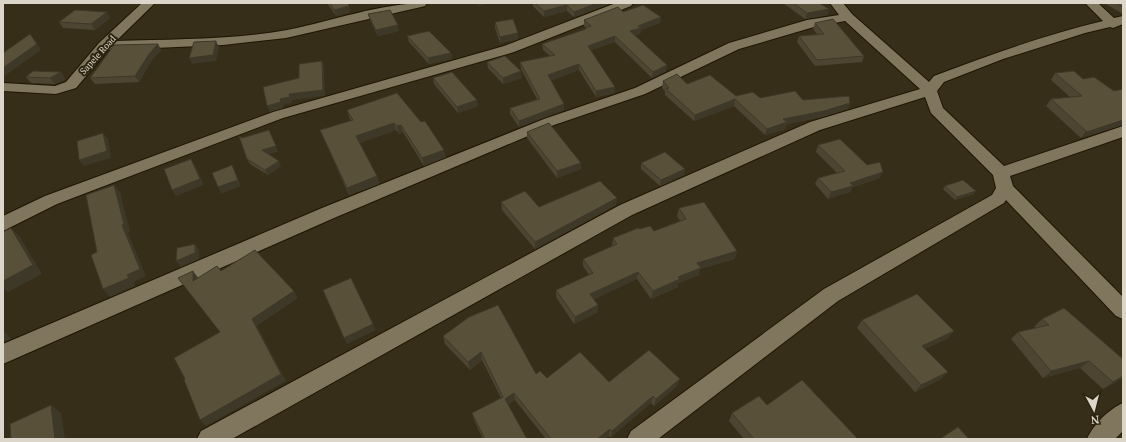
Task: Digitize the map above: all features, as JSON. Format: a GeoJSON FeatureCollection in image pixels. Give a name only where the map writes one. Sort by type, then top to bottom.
{"type":"FeatureCollection","features":[{"type":"Feature","properties":{"kind":"street","name":"Sapele Road"},"geometry":{"type":"LineString","coordinates":[[3,87],[56,90],[71,85],[104,46],[149,3]]}},
{"type":"Feature","properties":{"kind":"street"},"geometry":{"type":"LineString","coordinates":[[104,46],[143,46],[223,41],[286,34],[421,3]]}},
{"type":"Feature","properties":{"kind":"street"},"geometry":{"type":"LineString","coordinates":[[3,224],[50,200],[278,115],[508,49],[627,3]]}},
{"type":"Feature","properties":{"kind":"street"},"geometry":{"type":"LineString","coordinates":[[836,3],[848,16],[930,91],[936,110],[1123,310]]}},
{"type":"Feature","properties":{"kind":"street"},"geometry":{"type":"LineString","coordinates":[[1091,3],[1118,22]]}},
{"type":"Feature","properties":{"kind":"street"},"geometry":{"type":"LineString","coordinates":[[1108,3],[1118,22]]}},
{"type":"Feature","properties":{"kind":"street"},"geometry":{"type":"LineString","coordinates":[[3,354],[328,213],[549,122],[640,91],[734,46],[812,24],[848,16]]}},
{"type":"Feature","properties":{"kind":"street"},"geometry":{"type":"LineString","coordinates":[[209,439],[626,210],[816,126],[930,91],[939,79],[985,61],[1081,30],[1118,22]]}},
{"type":"Feature","properties":{"kind":"street"},"geometry":{"type":"LineString","coordinates":[[1003,181],[1123,131]]}},
{"type":"Feature","properties":{"kind":"street"},"geometry":{"type":"LineString","coordinates":[[639,439],[831,295],[998,199],[1003,181]]}},
{"type":"Feature","properties":{"kind":"street"},"geometry":{"type":"LineString","coordinates":[[1099,439],[1123,414]]}},
{"type":"Feature","properties":{"kind":"building"},"geometry":{"type":"Polygon","coordinates":[[[330,3],[348,3],[349,6],[334,10],[330,3]]]}},
{"type":"Feature","properties":{"kind":"building"},"geometry":{"type":"Polygon","coordinates":[[[535,3],[597,3],[574,12],[567,5],[544,11],[535,3]]]}},
{"type":"Feature","properties":{"kind":"building"},"geometry":{"type":"Polygon","coordinates":[[[793,3],[819,3],[829,9],[807,13],[793,3]]]}},
{"type":"Feature","properties":{"kind":"building"},"geometry":{"type":"Polygon","coordinates":[[[1117,3],[1123,3],[1123,7],[1117,3]]]}},
{"type":"Feature","properties":{"kind":"building"},"geometry":{"type":"Polygon","coordinates":[[[643,5],[661,17],[638,26],[641,28],[630,31],[667,65],[653,72],[615,36],[588,46],[615,87],[596,91],[579,64],[548,75],[564,104],[519,121],[510,108],[540,99],[520,62],[555,55],[542,44],[591,26],[584,20],[618,7],[623,12],[643,5]]]}},
{"type":"Feature","properties":{"kind":"building"},"geometry":{"type":"Polygon","coordinates":[[[75,10],[107,12],[91,24],[59,22],[75,10]]]}},
{"type":"Feature","properties":{"kind":"building"},"geometry":{"type":"Polygon","coordinates":[[[390,10],[398,25],[376,30],[368,14],[390,10]]]}},
{"type":"Feature","properties":{"kind":"building"},"geometry":{"type":"Polygon","coordinates":[[[513,19],[518,33],[500,37],[495,22],[513,19]]]}},
{"type":"Feature","properties":{"kind":"building"},"geometry":{"type":"Polygon","coordinates":[[[833,19],[864,56],[817,60],[799,36],[824,34],[815,23],[833,19]]]}},
{"type":"Feature","properties":{"kind":"building"},"geometry":{"type":"Polygon","coordinates":[[[429,31],[451,53],[428,58],[407,36],[429,31]]]}},
{"type":"Feature","properties":{"kind":"building"},"geometry":{"type":"Polygon","coordinates":[[[30,34],[37,44],[3,68],[3,53],[30,34]]]}},
{"type":"Feature","properties":{"kind":"building"},"geometry":{"type":"Polygon","coordinates":[[[216,41],[213,55],[189,58],[194,42],[216,41]]]}},
{"type":"Feature","properties":{"kind":"building"},"geometry":{"type":"Polygon","coordinates":[[[158,44],[149,54],[135,76],[90,78],[114,45],[158,44]]]}},
{"type":"Feature","properties":{"kind":"building"},"geometry":{"type":"Polygon","coordinates":[[[505,56],[521,71],[503,78],[487,62],[505,56]]]}},
{"type":"Feature","properties":{"kind":"building"},"geometry":{"type":"Polygon","coordinates":[[[322,61],[323,90],[289,94],[290,97],[280,99],[281,102],[267,106],[263,87],[299,78],[299,64],[322,61]]]}},
{"type":"Feature","properties":{"kind":"building"},"geometry":{"type":"Polygon","coordinates":[[[33,71],[61,72],[50,78],[26,77],[33,71]]]}},
{"type":"Feature","properties":{"kind":"building"},"geometry":{"type":"Polygon","coordinates":[[[1074,71],[1083,79],[1094,77],[1114,91],[1123,89],[1123,120],[1087,132],[1051,99],[1082,96],[1055,73],[1074,71]]]}},
{"type":"Feature","properties":{"kind":"building"},"geometry":{"type":"Polygon","coordinates":[[[452,72],[477,100],[457,107],[433,78],[452,72]]]}},
{"type":"Feature","properties":{"kind":"building"},"geometry":{"type":"Polygon","coordinates":[[[677,74],[687,84],[710,75],[736,96],[753,92],[760,98],[795,91],[803,100],[849,96],[850,103],[824,111],[783,119],[787,122],[767,129],[735,99],[695,115],[666,89],[669,88],[663,81],[677,74]]]}},
{"type":"Feature","properties":{"kind":"building"},"geometry":{"type":"Polygon","coordinates":[[[397,93],[421,122],[425,121],[444,150],[422,158],[401,125],[397,126],[394,123],[356,136],[377,176],[347,188],[320,130],[353,120],[347,110],[397,93]]]}},
{"type":"Feature","properties":{"kind":"building"},"geometry":{"type":"Polygon","coordinates":[[[549,123],[581,163],[557,171],[527,132],[549,123]]]}},
{"type":"Feature","properties":{"kind":"building"},"geometry":{"type":"Polygon","coordinates":[[[269,130],[276,146],[262,150],[279,161],[265,170],[247,159],[239,136],[242,138],[269,130]]]}},
{"type":"Feature","properties":{"kind":"building"},"geometry":{"type":"Polygon","coordinates":[[[103,133],[107,151],[79,160],[77,141],[103,133]]]}},
{"type":"Feature","properties":{"kind":"building"},"geometry":{"type":"Polygon","coordinates":[[[840,139],[867,165],[880,162],[883,172],[850,183],[853,186],[831,192],[818,178],[845,171],[818,145],[840,139]]]}},
{"type":"Feature","properties":{"kind":"building"},"geometry":{"type":"Polygon","coordinates":[[[665,152],[685,169],[661,180],[641,163],[665,152]]]}},
{"type":"Feature","properties":{"kind":"building"},"geometry":{"type":"Polygon","coordinates":[[[191,159],[200,179],[172,190],[164,169],[191,159]]]}},
{"type":"Feature","properties":{"kind":"building"},"geometry":{"type":"Polygon","coordinates":[[[232,165],[238,180],[218,187],[212,173],[232,165]]]}},
{"type":"Feature","properties":{"kind":"building"},"geometry":{"type":"Polygon","coordinates":[[[963,180],[976,191],[957,197],[945,186],[963,180]]]}},
{"type":"Feature","properties":{"kind":"building"},"geometry":{"type":"Polygon","coordinates":[[[600,181],[617,198],[535,242],[501,202],[525,191],[539,207],[600,181]]]}},
{"type":"Feature","properties":{"kind":"building"},"geometry":{"type":"Polygon","coordinates":[[[114,185],[124,224],[122,225],[140,269],[127,275],[129,278],[103,289],[91,255],[97,252],[86,195],[114,185]]]}},
{"type":"Feature","properties":{"kind":"building"},"geometry":{"type":"Polygon","coordinates":[[[704,202],[737,251],[697,263],[701,268],[678,277],[680,279],[653,291],[638,272],[590,294],[598,305],[575,317],[556,290],[593,273],[583,259],[617,244],[613,238],[638,228],[640,229],[650,226],[654,231],[686,219],[679,208],[704,202]]]}},
{"type":"Feature","properties":{"kind":"building"},"geometry":{"type":"Polygon","coordinates":[[[11,228],[33,265],[3,281],[3,232],[11,228]]]}},
{"type":"Feature","properties":{"kind":"building"},"geometry":{"type":"Polygon","coordinates":[[[195,244],[195,253],[176,261],[177,248],[195,244]]]}},
{"type":"Feature","properties":{"kind":"building"},"geometry":{"type":"Polygon","coordinates":[[[255,250],[294,291],[252,319],[281,374],[200,420],[184,380],[185,379],[174,358],[220,332],[178,278],[193,271],[193,281],[217,266],[221,271],[255,250]]]}},
{"type":"Feature","properties":{"kind":"building"},"geometry":{"type":"Polygon","coordinates":[[[351,278],[373,324],[344,338],[323,290],[351,278]]]}},
{"type":"Feature","properties":{"kind":"building"},"geometry":{"type":"Polygon","coordinates":[[[917,294],[954,331],[922,346],[948,372],[921,385],[862,320],[917,294]]]}},
{"type":"Feature","properties":{"kind":"building"},"geometry":{"type":"Polygon","coordinates":[[[498,305],[536,374],[540,371],[547,378],[580,352],[609,382],[649,350],[680,379],[656,399],[653,396],[612,431],[610,429],[597,439],[551,439],[514,393],[505,399],[527,439],[485,439],[472,413],[503,397],[481,352],[468,362],[443,336],[469,317],[498,305]]]}},
{"type":"Feature","properties":{"kind":"building"},"geometry":{"type":"Polygon","coordinates":[[[1064,308],[1123,359],[1123,376],[1113,382],[1089,361],[1051,371],[1018,332],[1049,325],[1042,319],[1064,308]]]}},
{"type":"Feature","properties":{"kind":"building"},"geometry":{"type":"Polygon","coordinates":[[[802,380],[858,439],[754,439],[732,413],[759,396],[767,405],[802,380]]]}},
{"type":"Feature","properties":{"kind":"building"},"geometry":{"type":"Polygon","coordinates":[[[51,405],[55,439],[11,439],[10,424],[51,405]]]}},
{"type":"Feature","properties":{"kind":"building"},"geometry":{"type":"Polygon","coordinates":[[[958,427],[969,439],[940,439],[958,427]]]}}]}
